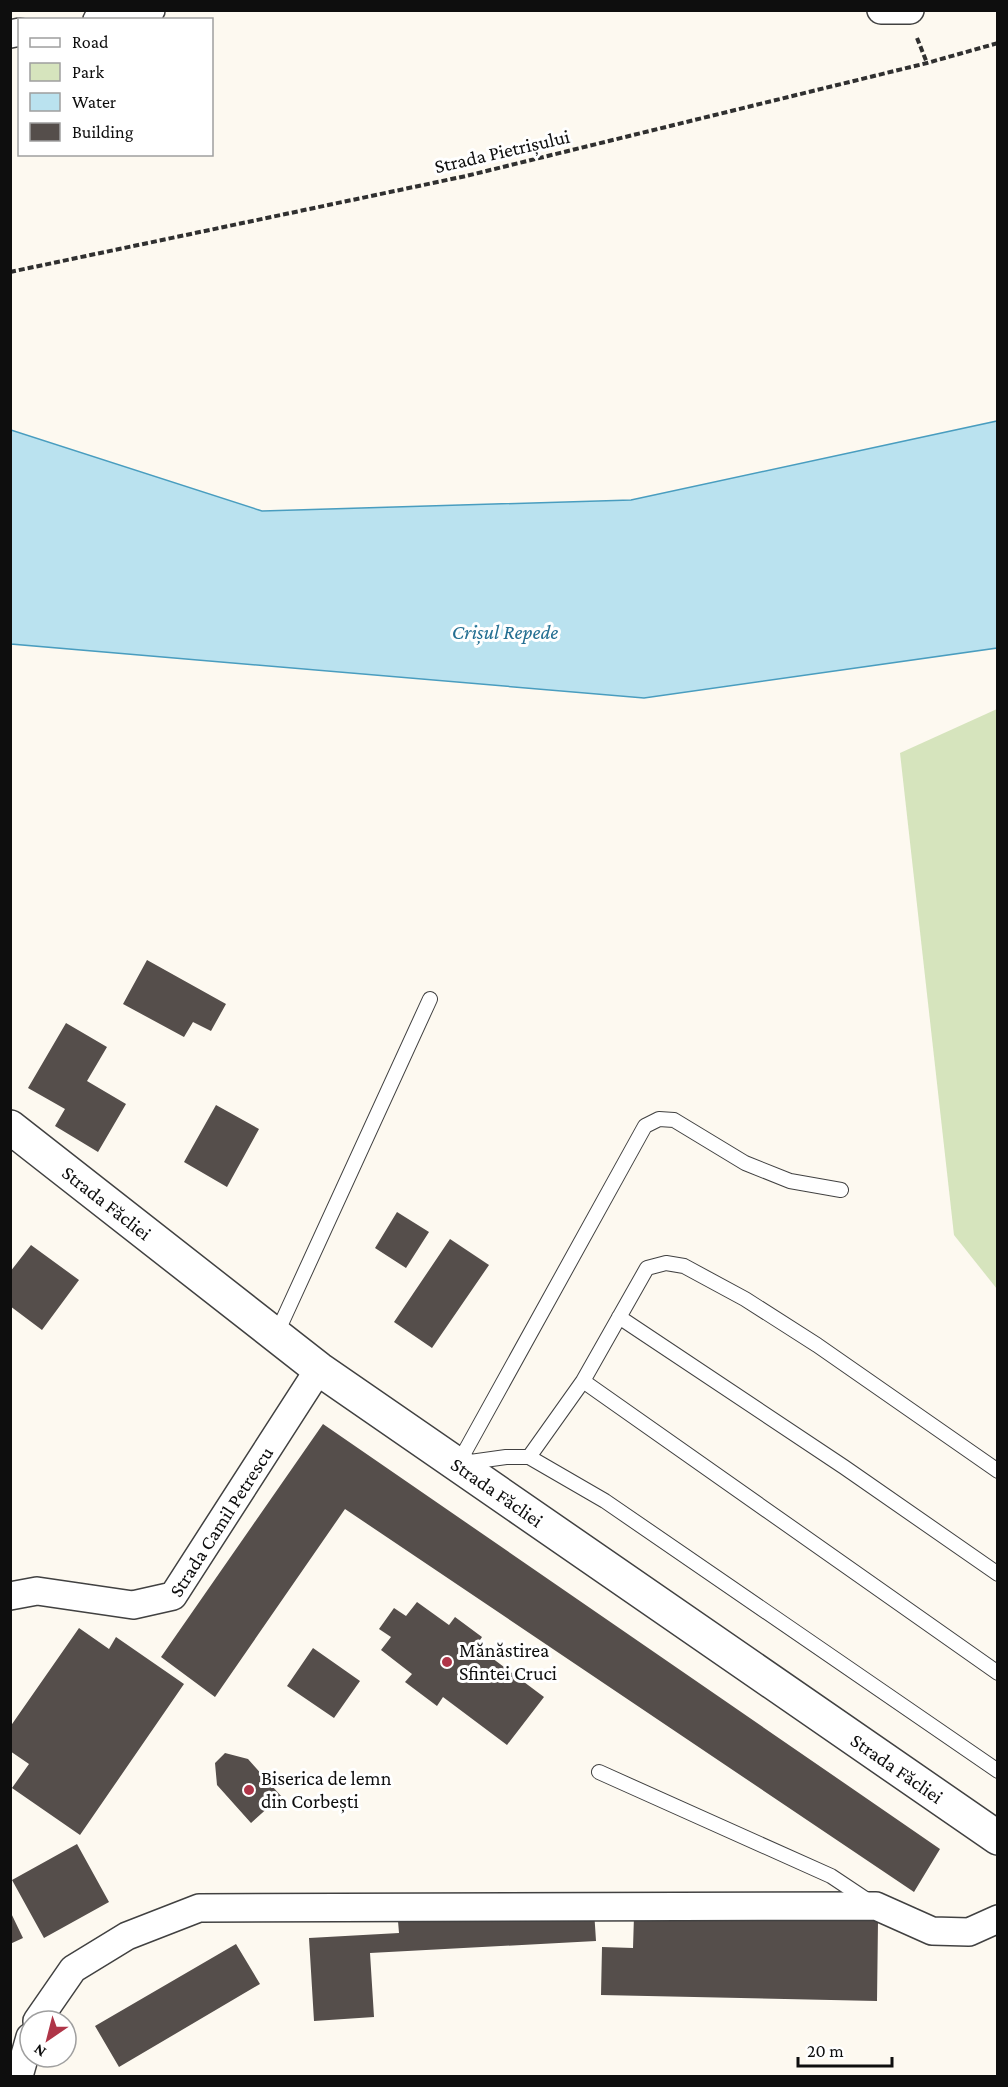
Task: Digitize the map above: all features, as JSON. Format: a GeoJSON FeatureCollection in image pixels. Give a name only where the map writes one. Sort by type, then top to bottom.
{"type":"FeatureCollection","features":[{"type":"Feature","properties":{"kind":"street"},"geometry":{"type":"LineString","coordinates":[[108,18],[151,10]]}},
{"type":"Feature","properties":{"kind":"street","name":"Strada Făcliei"},"geometry":{"type":"LineString","coordinates":[[10,1126],[319,1370],[998,1838]]}},
{"type":"Feature","properties":{"kind":"street","name":"Strada Camil Petrescu"},"geometry":{"type":"LineString","coordinates":[[10,1596],[37,1591],[132,1605],[173,1596],[319,1370]]}},
{"type":"Feature","properties":{"kind":"street"},"geometry":{"type":"LineString","coordinates":[[45,2009],[73,1970],[127,1936],[199,1908],[876,1906],[932,1931],[969,1932],[998,1919]]}},
{"type":"Feature","properties":{"kind":"lane"},"geometry":{"type":"LineString","coordinates":[[276,1335],[430,999]]}},
{"type":"Feature","properties":{"kind":"lane"},"geometry":{"type":"LineString","coordinates":[[458,1464],[645,1126],[659,1119],[675,1120],[745,1163],[790,1181],[841,1190]]}},
{"type":"Feature","properties":{"kind":"lane"},"geometry":{"type":"LineString","coordinates":[[529,1457],[582,1381],[647,1268],[666,1263],[684,1266],[745,1299],[817,1345],[998,1471]]}},
{"type":"Feature","properties":{"kind":"lane"},"geometry":{"type":"LineString","coordinates":[[620,1317],[844,1467],[998,1574]]}},
{"type":"Feature","properties":{"kind":"lane"},"geometry":{"type":"LineString","coordinates":[[582,1381],[998,1673]]}},
{"type":"Feature","properties":{"kind":"lane"},"geometry":{"type":"LineString","coordinates":[[458,1464],[506,1457],[529,1457],[605,1501],[998,1771]]}},
{"type":"Feature","properties":{"kind":"lane"},"geometry":{"type":"LineString","coordinates":[[599,1772],[831,1876],[876,1906]]}},
{"type":"Feature","properties":{"kind":"path","name":"Strada Pietrișului"},"geometry":{"type":"LineString","coordinates":[[10,272],[466,176],[927,63],[998,43]]}},
{"type":"Feature","properties":{"kind":"green space"},"geometry":{"type":"Polygon","coordinates":[[[997,709],[997,1289],[954,1235],[900,753],[997,709]]]}},
{"type":"Feature","properties":{"kind":"water","name":"Crișul Repede"},"geometry":{"type":"Polygon","coordinates":[[[997,421],[997,648],[644,698],[11,644],[11,430],[262,511],[631,500],[997,421]]]}},
{"type":"Feature","properties":{"kind":"building"},"geometry":{"type":"Polygon","coordinates":[[[147,960],[226,1004],[211,1031],[193,1022],[184,1037],[123,1004],[147,960]]]}},
{"type":"Feature","properties":{"kind":"building"},"geometry":{"type":"Polygon","coordinates":[[[66,1023],[107,1047],[87,1081],[126,1104],[98,1152],[55,1126],[65,1109],[28,1088],[66,1023]]]}},
{"type":"Feature","properties":{"kind":"building"},"geometry":{"type":"Polygon","coordinates":[[[216,1105],[259,1129],[227,1187],[184,1162],[216,1105]]]}},
{"type":"Feature","properties":{"kind":"building"},"geometry":{"type":"Polygon","coordinates":[[[397,1212],[429,1232],[406,1268],[375,1248],[397,1212]]]}},
{"type":"Feature","properties":{"kind":"building"},"geometry":{"type":"Polygon","coordinates":[[[450,1239],[489,1265],[432,1348],[394,1322],[450,1239]]]}},
{"type":"Feature","properties":{"kind":"building"},"geometry":{"type":"Polygon","coordinates":[[[31,1245],[79,1280],[42,1330],[10,1306],[10,1272],[31,1245]]]}},
{"type":"Feature","properties":{"kind":"building"},"geometry":{"type":"Polygon","coordinates":[[[323,1424],[940,1849],[914,1892],[345,1509],[215,1697],[161,1657],[323,1424]]]}},
{"type":"Feature","properties":{"kind":"building","name":"Mănăstirea Sfintei Cruci"},"geometry":{"type":"Polygon","coordinates":[[[417,1602],[449,1625],[455,1617],[482,1637],[476,1646],[544,1697],[507,1745],[443,1697],[437,1706],[405,1682],[412,1674],[381,1650],[391,1637],[379,1629],[394,1608],[406,1616],[417,1602]]]}},
{"type":"Feature","properties":{"kind":"building"},"geometry":{"type":"Polygon","coordinates":[[[79,1628],[109,1649],[116,1637],[184,1684],[80,1835],[12,1788],[29,1764],[10,1751],[10,1727],[79,1628]]]}},
{"type":"Feature","properties":{"kind":"building"},"geometry":{"type":"Polygon","coordinates":[[[313,1648],[360,1681],[334,1718],[287,1686],[313,1648]]]}},
{"type":"Feature","properties":{"kind":"building","name":"Biserica de lemn din Corbești"},"geometry":{"type":"Polygon","coordinates":[[[225,1753],[248,1759],[281,1796],[251,1823],[217,1785],[215,1763],[225,1753]]]}},
{"type":"Feature","properties":{"kind":"building"},"geometry":{"type":"Polygon","coordinates":[[[77,1844],[109,1902],[44,1938],[12,1880],[77,1844]]]}},
{"type":"Feature","properties":{"kind":"building"},"geometry":{"type":"Polygon","coordinates":[[[594,1910],[596,1941],[370,1953],[374,2017],[314,2021],[309,1938],[399,1933],[398,1921],[594,1910]]]}},
{"type":"Feature","properties":{"kind":"building"},"geometry":{"type":"Polygon","coordinates":[[[10,1911],[23,1938],[10,1944],[10,1911]]]}},
{"type":"Feature","properties":{"kind":"building"},"geometry":{"type":"Polygon","coordinates":[[[634,1916],[878,1921],[877,2001],[601,1995],[602,1947],[633,1948],[634,1916]]]}},
{"type":"Feature","properties":{"kind":"building"},"geometry":{"type":"Polygon","coordinates":[[[236,1944],[260,1984],[119,2067],[95,2026],[236,1944]]]}},
{"type":"Feature","properties":{"kind":"place","name":"Mănăstirea Sfintei Cruci"},"geometry":{"type":"Point","coordinates":[447,1662]}},
{"type":"Feature","properties":{"kind":"place","name":"Biserica de lemn din Corbești"},"geometry":{"type":"Point","coordinates":[249,1790]}}]}
